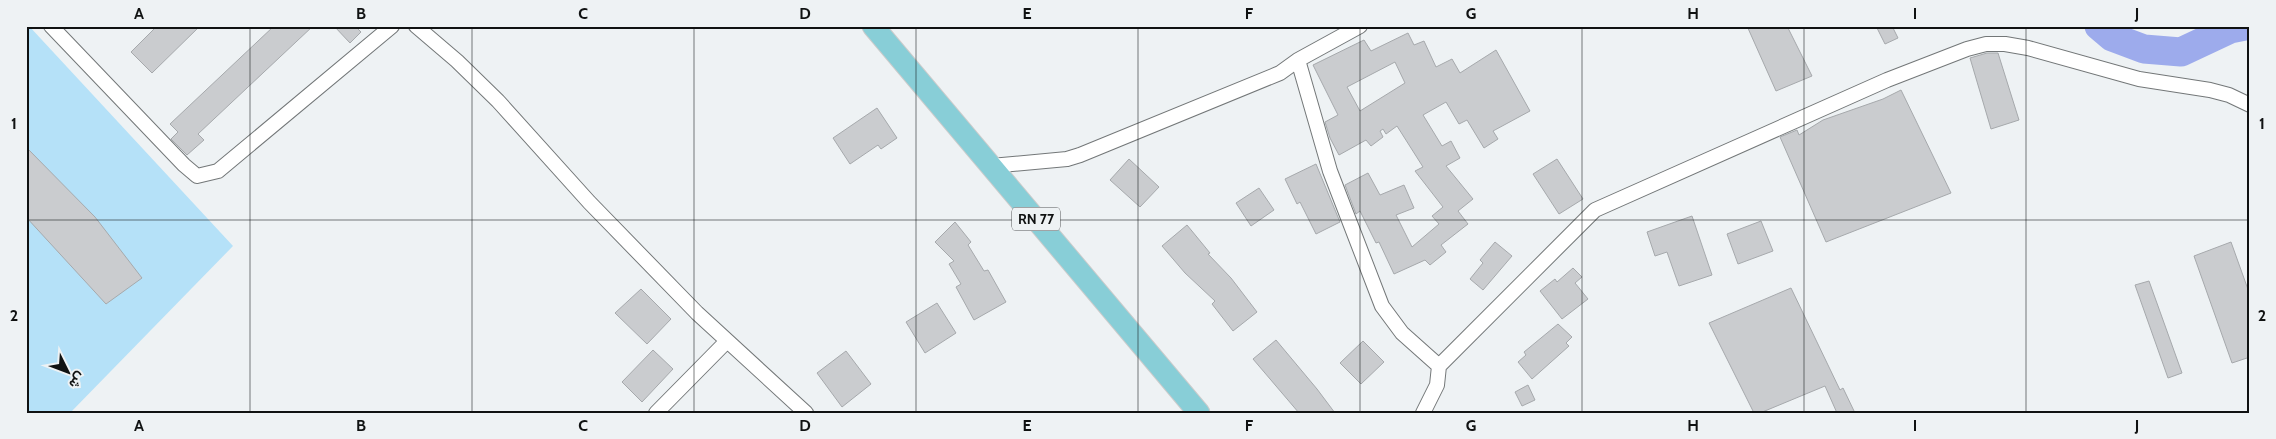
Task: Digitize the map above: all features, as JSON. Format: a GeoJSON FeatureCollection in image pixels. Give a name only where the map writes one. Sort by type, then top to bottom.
{"type":"FeatureCollection","features":[{"type":"Feature","properties":{"kind":"main road","name":"RN 77"},"geometry":{"type":"LineString","coordinates":[[873,26],[1199,413]]}},
{"type":"Feature","properties":{"kind":"street"},"geometry":{"type":"LineString","coordinates":[[51,26],[184,165],[197,176],[218,171],[392,26]]}},
{"type":"Feature","properties":{"kind":"street"},"geometry":{"type":"LineString","coordinates":[[416,26],[457,61],[498,101],[589,202],[727,341],[806,413]]}},
{"type":"Feature","properties":{"kind":"street"},"geometry":{"type":"LineString","coordinates":[[991,166],[1067,159],[1080,155],[1280,73],[1298,60],[1360,26]]}},
{"type":"Feature","properties":{"kind":"street"},"geometry":{"type":"LineString","coordinates":[[1423,413],[1436,385],[1439,366],[1596,210],[1620,197],[1887,80],[1967,49],[1995,44],[2028,48],[2139,79],[2210,90],[2229,95],[2250,106]]}},
{"type":"Feature","properties":{"kind":"street"},"geometry":{"type":"LineString","coordinates":[[1298,60],[1330,171],[1382,306],[1402,333],[1439,366]]}},
{"type":"Feature","properties":{"kind":"street"},"geometry":{"type":"LineString","coordinates":[[656,413],[727,341]]}},
{"type":"Feature","properties":{"kind":"shaded area"},"geometry":{"type":"Polygon","coordinates":[[[26,26],[29,26],[233,246],[70,413],[26,413],[26,26]]]}},
{"type":"Feature","properties":{"kind":"building"},"geometry":{"type":"Polygon","coordinates":[[[157,26],[200,26],[152,73],[131,52],[157,26]]]}},
{"type":"Feature","properties":{"kind":"building"},"geometry":{"type":"Polygon","coordinates":[[[274,26],[313,26],[198,134],[204,140],[187,155],[171,139],[178,132],[170,124],[274,26]]]}},
{"type":"Feature","properties":{"kind":"building"},"geometry":{"type":"Polygon","coordinates":[[[334,26],[355,26],[361,32],[350,43],[334,26]]]}},
{"type":"Feature","properties":{"kind":"building"},"geometry":{"type":"Polygon","coordinates":[[[1747,26],[1787,26],[1812,76],[1776,91],[1747,26]]]}},
{"type":"Feature","properties":{"kind":"building"},"geometry":{"type":"Polygon","coordinates":[[[1876,26],[1892,26],[1898,38],[1885,44],[1876,26]]]}},
{"type":"Feature","properties":{"kind":"building"},"geometry":{"type":"Polygon","coordinates":[[[1408,33],[1414,45],[1424,41],[1436,67],[1452,59],[1460,73],[1496,50],[1530,111],[1493,131],[1498,139],[1484,148],[1467,120],[1459,124],[1446,102],[1423,115],[1442,146],[1451,141],[1460,158],[1446,166],[1473,199],[1458,211],[1468,224],[1441,245],[1446,252],[1430,265],[1425,260],[1394,274],[1379,242],[1376,243],[1360,211],[1356,214],[1345,185],[1368,173],[1380,195],[1404,185],[1414,208],[1396,215],[1412,247],[1439,224],[1432,216],[1443,207],[1415,171],[1423,167],[1397,126],[1386,134],[1383,129],[1380,131],[1383,137],[1371,146],[1366,140],[1339,155],[1330,138],[1325,122],[1338,115],[1313,65],[1364,40],[1371,51],[1408,33]],[[1395,62],[1347,87],[1360,111],[1405,83],[1395,62]]]}},
{"type":"Feature","properties":{"kind":"building"},"geometry":{"type":"Polygon","coordinates":[[[1987,53],[1998,53],[2019,120],[1991,129],[1970,58],[1987,53]]]}},
{"type":"Feature","properties":{"kind":"building"},"geometry":{"type":"Polygon","coordinates":[[[1901,90],[1951,193],[1826,242],[1780,137],[1797,130],[1799,135],[1823,120],[1883,99],[1901,90]]]}},
{"type":"Feature","properties":{"kind":"building"},"geometry":{"type":"Polygon","coordinates":[[[877,108],[897,138],[881,149],[878,145],[850,164],[833,138],[877,108]]]}},
{"type":"Feature","properties":{"kind":"building"},"geometry":{"type":"Polygon","coordinates":[[[26,147],[95,217],[142,278],[106,304],[26,217],[26,147]]]}},
{"type":"Feature","properties":{"kind":"building"},"geometry":{"type":"Polygon","coordinates":[[[1129,159],[1159,187],[1140,207],[1110,180],[1129,159]]]}},
{"type":"Feature","properties":{"kind":"building"},"geometry":{"type":"Polygon","coordinates":[[[1557,159],[1583,199],[1559,214],[1533,174],[1557,159]]]}},
{"type":"Feature","properties":{"kind":"building"},"geometry":{"type":"Polygon","coordinates":[[[1316,164],[1340,222],[1316,234],[1300,202],[1297,204],[1285,179],[1316,164]]]}},
{"type":"Feature","properties":{"kind":"building"},"geometry":{"type":"Polygon","coordinates":[[[1259,188],[1274,210],[1251,226],[1236,203],[1259,188]]]}},
{"type":"Feature","properties":{"kind":"building"},"geometry":{"type":"Polygon","coordinates":[[[1692,216],[1712,275],[1679,286],[1667,252],[1655,256],[1647,232],[1692,216]]]}},
{"type":"Feature","properties":{"kind":"building"},"geometry":{"type":"Polygon","coordinates":[[[1761,221],[1773,251],[1738,264],[1727,234],[1761,221]]]}},
{"type":"Feature","properties":{"kind":"building"},"geometry":{"type":"Polygon","coordinates":[[[955,222],[971,242],[968,245],[984,271],[988,270],[1006,302],[974,320],[956,287],[961,284],[949,264],[954,261],[935,242],[955,222]]]}},
{"type":"Feature","properties":{"kind":"building"},"geometry":{"type":"Polygon","coordinates":[[[1187,225],[1210,253],[1208,254],[1231,278],[1257,312],[1233,331],[1212,304],[1215,301],[1185,273],[1162,246],[1187,225]]]}},
{"type":"Feature","properties":{"kind":"building"},"geometry":{"type":"Polygon","coordinates":[[[1495,242],[1512,256],[1483,290],[1470,279],[1483,263],[1480,260],[1495,242]]]}},
{"type":"Feature","properties":{"kind":"building"},"geometry":{"type":"Polygon","coordinates":[[[2231,242],[2250,295],[2250,357],[2232,363],[2194,256],[2231,242]]]}},
{"type":"Feature","properties":{"kind":"building"},"geometry":{"type":"Polygon","coordinates":[[[1573,268],[1582,277],[1575,283],[1588,299],[1562,319],[1540,291],[1555,279],[1557,282],[1573,268]]]}},
{"type":"Feature","properties":{"kind":"building"},"geometry":{"type":"Polygon","coordinates":[[[2149,281],[2182,373],[2168,378],[2135,285],[2149,281]]]}},
{"type":"Feature","properties":{"kind":"building"},"geometry":{"type":"Polygon","coordinates":[[[1791,288],[1840,390],[1843,388],[1855,413],[1837,413],[1825,386],[1760,413],[1754,413],[1709,323],[1791,288]]]}},
{"type":"Feature","properties":{"kind":"building"},"geometry":{"type":"Polygon","coordinates":[[[641,289],[671,319],[647,344],[615,313],[641,289]]]}},
{"type":"Feature","properties":{"kind":"building"},"geometry":{"type":"Polygon","coordinates":[[[937,303],[956,333],[925,353],[906,322],[937,303]]]}},
{"type":"Feature","properties":{"kind":"building"},"geometry":{"type":"Polygon","coordinates":[[[1558,324],[1572,337],[1566,343],[1569,346],[1532,379],[1518,362],[1526,355],[1524,352],[1558,324]]]}},
{"type":"Feature","properties":{"kind":"building"},"geometry":{"type":"Polygon","coordinates":[[[1276,340],[1335,413],[1299,413],[1253,359],[1276,340]]]}},
{"type":"Feature","properties":{"kind":"building"},"geometry":{"type":"Polygon","coordinates":[[[1363,341],[1384,362],[1361,384],[1340,363],[1363,341]]]}},
{"type":"Feature","properties":{"kind":"building"},"geometry":{"type":"Polygon","coordinates":[[[653,350],[673,369],[642,402],[622,382],[653,350]]]}},
{"type":"Feature","properties":{"kind":"building"},"geometry":{"type":"Polygon","coordinates":[[[846,351],[871,384],[842,407],[817,373],[846,351]]]}},
{"type":"Feature","properties":{"kind":"building"},"geometry":{"type":"Polygon","coordinates":[[[1528,385],[1535,400],[1522,406],[1515,392],[1528,385]]]}},
{"type":"Feature","properties":{"kind":"waterway"},"geometry":{"type":"LineString","coordinates":[[2099,26],[2112,37],[2144,49],[2181,52],[2230,29],[2245,26]]}}]}
